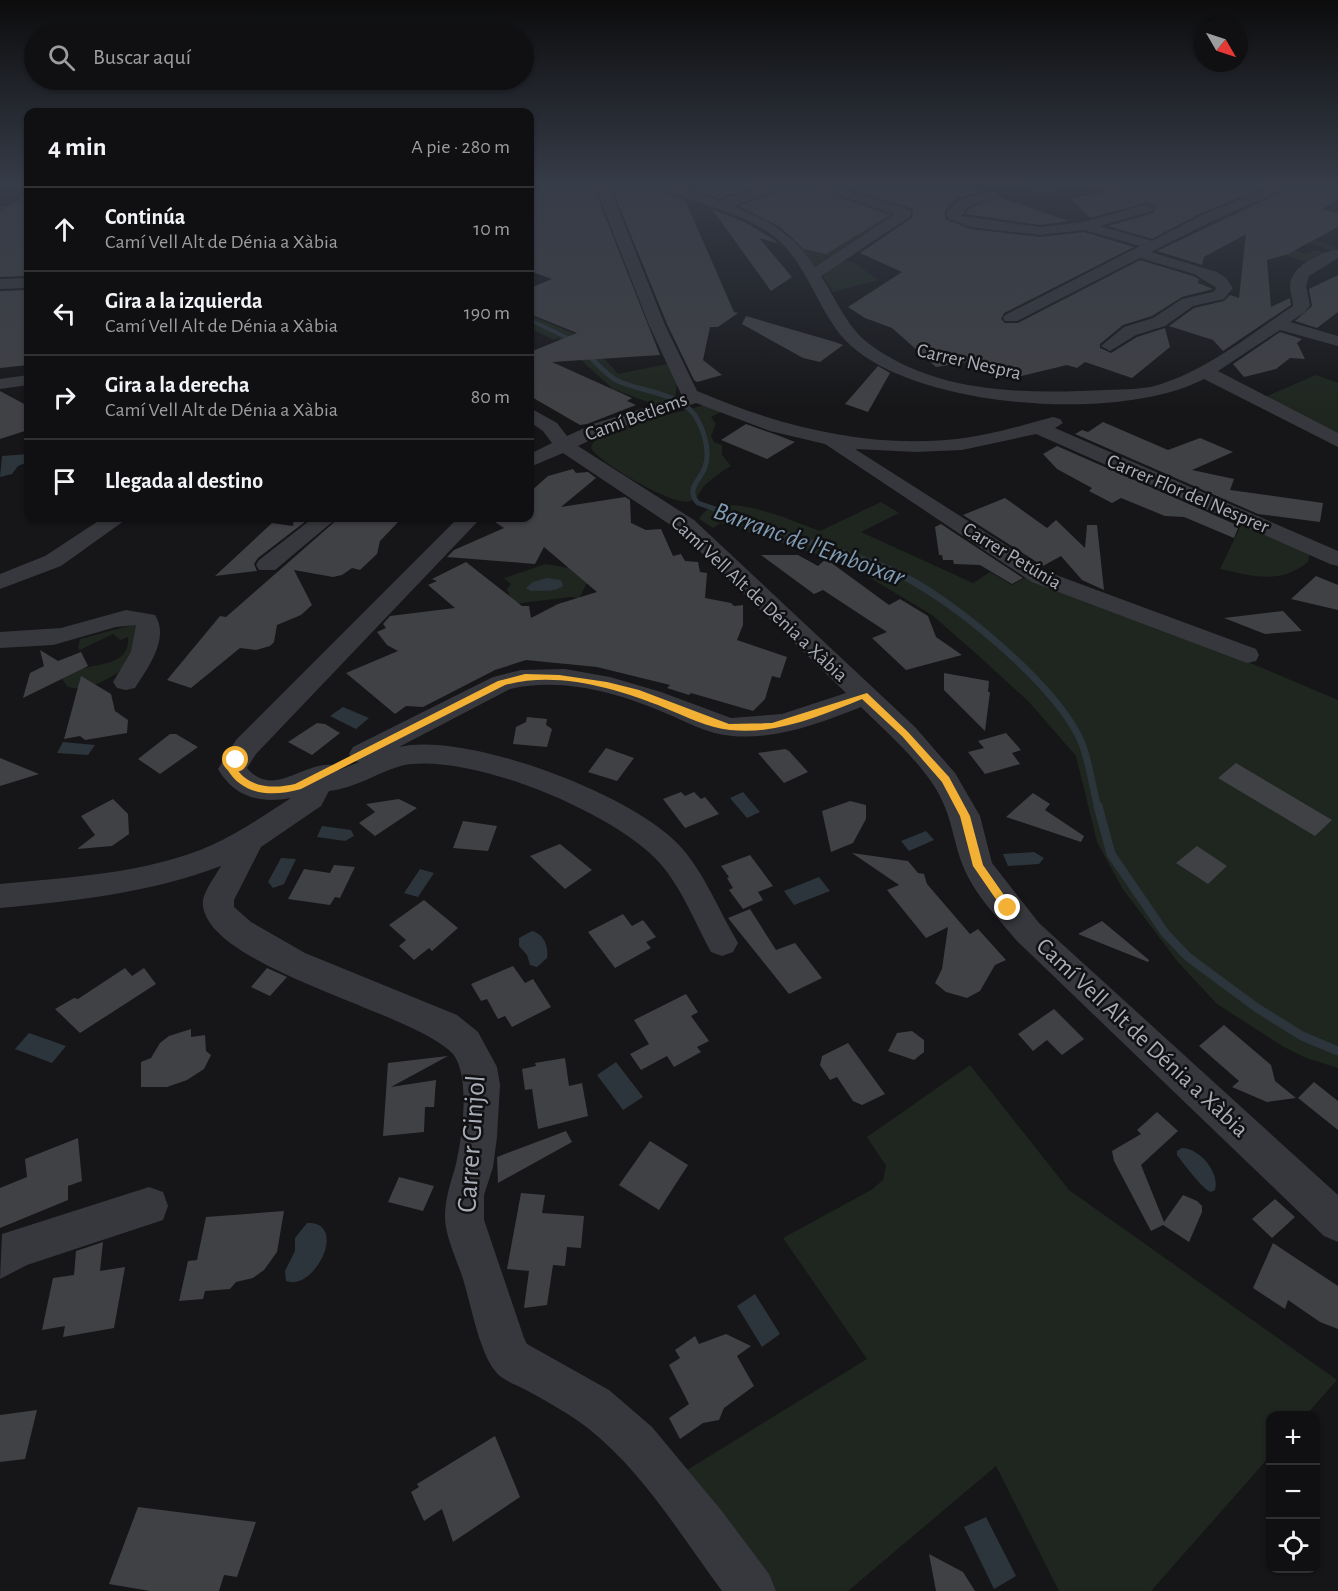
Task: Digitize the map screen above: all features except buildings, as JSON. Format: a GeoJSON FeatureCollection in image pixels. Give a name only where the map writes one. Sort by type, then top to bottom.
{"type":"FeatureCollection","features":[{"type":"Feature","properties":{"kind":"street","name":"Camí Betlems"},"geometry":{"type":"LineString","coordinates":[[633,260],[687,392],[696,398]]}},
{"type":"Feature","properties":{"kind":"street","name":"Carrer Nespra"},"geometry":{"type":"LineString","coordinates":[[801,260],[813,275],[833,312],[854,338],[869,351],[897,367],[925,378],[968,389],[1051,416]]}},
{"type":"Feature","properties":{"kind":"street"},"geometry":{"type":"LineString","coordinates":[[813,275],[835,260]]}},
{"type":"Feature","properties":{"kind":"street"},"geometry":{"type":"LineString","coordinates":[[1011,318],[1122,260]]}},
{"type":"Feature","properties":{"kind":"street"},"geometry":{"type":"LineString","coordinates":[[1110,346],[1135,328],[1159,322],[1188,302],[1218,296],[1225,288],[1221,280],[1173,260]]}},
{"type":"Feature","properties":{"kind":"street"},"geometry":{"type":"LineString","coordinates":[[696,398],[767,424],[825,439],[869,445],[933,446],[979,441],[1051,416],[1155,391],[1205,372],[1301,307],[1298,283],[1303,274],[1326,260]]}},
{"type":"Feature","properties":{"kind":"street"},"geometry":{"type":"LineString","coordinates":[[0,284],[24,284]]}},
{"type":"Feature","properties":{"kind":"street"},"geometry":{"type":"LineString","coordinates":[[1278,324],[1338,341]]}},
{"type":"Feature","properties":{"kind":"street"},"geometry":{"type":"LineString","coordinates":[[1205,372],[1338,441]]}},
{"type":"Feature","properties":{"kind":"street"},"geometry":{"type":"LineString","coordinates":[[0,384],[24,381]]}},
{"type":"Feature","properties":{"kind":"street","name":"Camí Betlems"},"geometry":{"type":"LineString","coordinates":[[564,445],[600,428],[696,398]]}},
{"type":"Feature","properties":{"kind":"street","name":"Carrer Flor del Nesprer"},"geometry":{"type":"LineString","coordinates":[[1051,416],[1338,559]]}},
{"type":"Feature","properties":{"kind":"street","name":"Camí Vell Alt de Dénia a Xàbia"},"geometry":{"type":"LineString","coordinates":[[534,417],[550,427],[564,445],[686,525],[905,734],[945,780],[965,816],[978,866],[993,890],[1028,932],[1337,1219]]}},
{"type":"Feature","properties":{"kind":"street"},"geometry":{"type":"LineString","coordinates":[[534,438],[564,445]]}},
{"type":"Feature","properties":{"kind":"street","name":"Carrer Petúnia"},"geometry":{"type":"LineString","coordinates":[[825,439],[1040,577],[1247,655]]}},
{"type":"Feature","properties":{"kind":"street"},"geometry":{"type":"LineString","coordinates":[[534,459],[564,445]]}},
{"type":"Feature","properties":{"kind":"street"},"geometry":{"type":"LineString","coordinates":[[0,582],[52,561],[111,522]]}},
{"type":"Feature","properties":{"kind":"street"},"geometry":{"type":"LineString","coordinates":[[267,565],[321,522]]}},
{"type":"Feature","properties":{"kind":"street","name":"Camí Vell Alt de Dénia a Xàbia"},"geometry":{"type":"LineString","coordinates":[[466,522],[246,747],[232,769],[237,778],[257,789],[270,791],[298,787],[502,683],[525,676],[559,678],[636,692],[709,722],[729,727],[772,726],[813,715],[864,696]]}},
{"type":"Feature","properties":{"kind":"street"},"geometry":{"type":"LineString","coordinates":[[0,640],[53,637],[121,619],[141,618],[146,620],[149,628],[140,662],[126,682]]}},
{"type":"Feature","properties":{"kind":"street"},"geometry":{"type":"LineString","coordinates":[[316,779],[334,781],[396,758],[423,753],[448,755],[500,768],[583,798],[626,818],[667,851],[722,943]]}},
{"type":"Feature","properties":{"kind":"street","name":"Carrer Ginjol"},"geometry":{"type":"LineString","coordinates":[[316,779],[315,794],[311,799],[250,839],[220,890],[218,909],[223,917],[267,948],[445,1026],[473,1053],[479,1067],[482,1085],[478,1137],[474,1167],[465,1195],[464,1220],[506,1349],[513,1359],[597,1408],[616,1423],[649,1457],[752,1591]]}},
{"type":"Feature","properties":{"kind":"street"},"geometry":{"type":"LineString","coordinates":[[0,896],[118,885],[195,863],[232,849],[250,839]]}},
{"type":"Feature","properties":{"kind":"street"},"geometry":{"type":"LineString","coordinates":[[0,1259],[16,1248],[149,1206]]}},
{"type":"Feature","properties":{"kind":"shaded area"},"geometry":{"type":"Polygon","coordinates":[[[807,260],[825,260],[813,268],[807,260]]]}},
{"type":"Feature","properties":{"kind":"shaded area"},"geometry":{"type":"Polygon","coordinates":[[[846,260],[856,264],[878,280],[833,292],[822,275],[846,260]]]}},
{"type":"Feature","properties":{"kind":"shaded area"},"geometry":{"type":"Polygon","coordinates":[[[534,317],[599,344],[602,356],[618,374],[667,364],[677,383],[675,400],[656,405],[613,389],[571,351],[574,349],[558,338],[554,340],[534,330],[534,317]]]}},
{"type":"Feature","properties":{"kind":"shaded area"},"geometry":{"type":"Polygon","coordinates":[[[1316,375],[1338,383],[1338,434],[1265,397],[1316,375]]]}},
{"type":"Feature","properties":{"kind":"shaded area"},"geometry":{"type":"Polygon","coordinates":[[[704,405],[721,412],[711,417],[716,424],[711,436],[714,442],[722,445],[722,455],[731,466],[706,484],[691,501],[670,498],[638,483],[608,464],[591,448],[594,440],[607,431],[704,405]]]}},
{"type":"Feature","properties":{"kind":"shaded area"},"geometry":{"type":"Polygon","coordinates":[[[24,454],[24,464],[18,466],[12,474],[0,477],[2,456],[24,454]]]}},
{"type":"Feature","properties":{"kind":"shaded area"},"geometry":{"type":"Polygon","coordinates":[[[881,502],[899,513],[861,532],[973,583],[990,572],[1012,585],[1027,577],[1248,662],[1338,700],[1338,1068],[1306,1058],[1284,1047],[1217,1004],[1177,961],[1122,888],[1097,842],[1076,756],[1029,702],[932,615],[847,564],[721,523],[713,528],[699,519],[708,509],[721,505],[738,505],[775,514],[820,531],[881,502]]]}},
{"type":"Feature","properties":{"kind":"shaded area"},"geometry":{"type":"Polygon","coordinates":[[[1243,521],[1310,552],[1308,562],[1287,574],[1266,577],[1220,569],[1243,521]]]}},
{"type":"Feature","properties":{"kind":"shaded area"},"geometry":{"type":"Polygon","coordinates":[[[546,564],[592,572],[580,597],[593,601],[571,597],[513,604],[507,589],[511,584],[504,578],[546,564]]]}},
{"type":"Feature","properties":{"kind":"shaded area"},"geometry":{"type":"Polygon","coordinates":[[[547,578],[561,580],[563,586],[547,591],[531,591],[526,588],[533,582],[547,578]]]}},
{"type":"Feature","properties":{"kind":"shaded area"},"geometry":{"type":"Polygon","coordinates":[[[136,624],[138,626],[136,651],[124,668],[94,685],[83,688],[67,686],[62,679],[70,673],[113,661],[122,656],[127,648],[128,637],[120,640],[113,634],[80,650],[78,648],[80,639],[136,624]]]}},
{"type":"Feature","properties":{"kind":"shaded area"},"geometry":{"type":"Polygon","coordinates":[[[343,707],[369,718],[356,729],[330,716],[343,707]]]}},
{"type":"Feature","properties":{"kind":"shaded area"},"geometry":{"type":"Polygon","coordinates":[[[63,742],[95,745],[88,755],[57,753],[63,742]]]}},
{"type":"Feature","properties":{"kind":"shaded area"},"geometry":{"type":"Polygon","coordinates":[[[743,792],[760,812],[747,818],[730,798],[743,792]]]}},
{"type":"Feature","properties":{"kind":"shaded area"},"geometry":{"type":"Polygon","coordinates":[[[322,826],[351,830],[354,836],[345,841],[317,837],[322,826]]]}},
{"type":"Feature","properties":{"kind":"shaded area"},"geometry":{"type":"Polygon","coordinates":[[[926,831],[934,840],[909,851],[901,841],[926,831]]]}},
{"type":"Feature","properties":{"kind":"shaded area"},"geometry":{"type":"Polygon","coordinates":[[[1034,852],[1044,858],[1039,864],[1008,866],[1003,854],[1034,852]]]}},
{"type":"Feature","properties":{"kind":"shaded area"},"geometry":{"type":"Polygon","coordinates":[[[281,858],[296,859],[284,884],[273,888],[268,882],[281,858]]]}},
{"type":"Feature","properties":{"kind":"shaded area"},"geometry":{"type":"Polygon","coordinates":[[[420,869],[434,873],[418,897],[404,893],[420,869]]]}},
{"type":"Feature","properties":{"kind":"shaded area"},"geometry":{"type":"Polygon","coordinates":[[[819,877],[830,891],[794,905],[784,891],[819,877]]]}},
{"type":"Feature","properties":{"kind":"shaded area"},"geometry":{"type":"Polygon","coordinates":[[[532,931],[543,938],[547,950],[547,958],[537,967],[530,965],[527,955],[519,946],[519,938],[532,931]]]}},
{"type":"Feature","properties":{"kind":"shaded area"},"geometry":{"type":"Polygon","coordinates":[[[29,1033],[66,1046],[52,1063],[15,1049],[29,1033]]]}},
{"type":"Feature","properties":{"kind":"shaded area"},"geometry":{"type":"Polygon","coordinates":[[[616,1062],[643,1097],[623,1110],[597,1075],[616,1062]]]}},
{"type":"Feature","properties":{"kind":"shaded area"},"geometry":{"type":"Polygon","coordinates":[[[970,1065],[1069,1190],[1337,1380],[1310,1411],[1266,1411],[1266,1461],[1151,1591],[1059,1591],[996,1466],[848,1591],[771,1591],[684,1472],[867,1359],[783,1238],[871,1190],[883,1180],[886,1166],[867,1137],[970,1065]]]}},
{"type":"Feature","properties":{"kind":"shaded area"},"geometry":{"type":"Polygon","coordinates":[[[1182,1148],[1195,1152],[1212,1169],[1216,1183],[1215,1190],[1211,1192],[1207,1190],[1188,1170],[1177,1155],[1177,1151],[1182,1148]]]}},
{"type":"Feature","properties":{"kind":"shaded area"},"geometry":{"type":"Polygon","coordinates":[[[307,1223],[319,1225],[326,1233],[323,1255],[307,1276],[297,1282],[286,1281],[285,1271],[295,1251],[295,1238],[307,1223]]]}},
{"type":"Feature","properties":{"kind":"shaded area"},"geometry":{"type":"Polygon","coordinates":[[[755,1294],[780,1334],[762,1347],[737,1306],[755,1294]]]}},
{"type":"Feature","properties":{"kind":"shaded area"},"geometry":{"type":"Polygon","coordinates":[[[986,1517],[1016,1576],[994,1589],[964,1527],[986,1517]]]}},
{"type":"Feature","properties":{"kind":"waterway","name":"Barranc de l'Emboixar"},"geometry":{"type":"LineString","coordinates":[[534,322],[574,341]]}},
{"type":"Feature","properties":{"kind":"waterway","name":"Barranc de l'Emboixar"},"geometry":{"type":"LineString","coordinates":[[587,354],[618,381],[678,401],[694,414],[707,447],[707,461],[693,489],[694,498],[698,503],[817,545]]}},
{"type":"Feature","properties":{"kind":"waterway","name":"Barranc de l'Emboixar"},"geometry":{"type":"LineString","coordinates":[[813,543],[865,560],[918,584],[969,620],[1021,665],[1063,711],[1077,733],[1087,759],[1098,808]]}},
{"type":"Feature","properties":{"kind":"waterway","name":"Barranc de l'Emboixar"},"geometry":{"type":"LineString","coordinates":[[1098,806],[1111,854],[1165,933],[1188,957],[1257,1008],[1302,1036],[1338,1051]]}},
{"type":"Feature","properties":{"kind":"route"},"geometry":{"type":"LineString","coordinates":[[236,760],[232,769],[237,778],[257,789],[270,791],[298,787],[502,683],[525,676],[579,680],[636,692],[709,722],[729,727],[772,726],[813,715],[864,696],[905,734],[945,780],[965,816],[978,866],[1008,908]]}}]}
